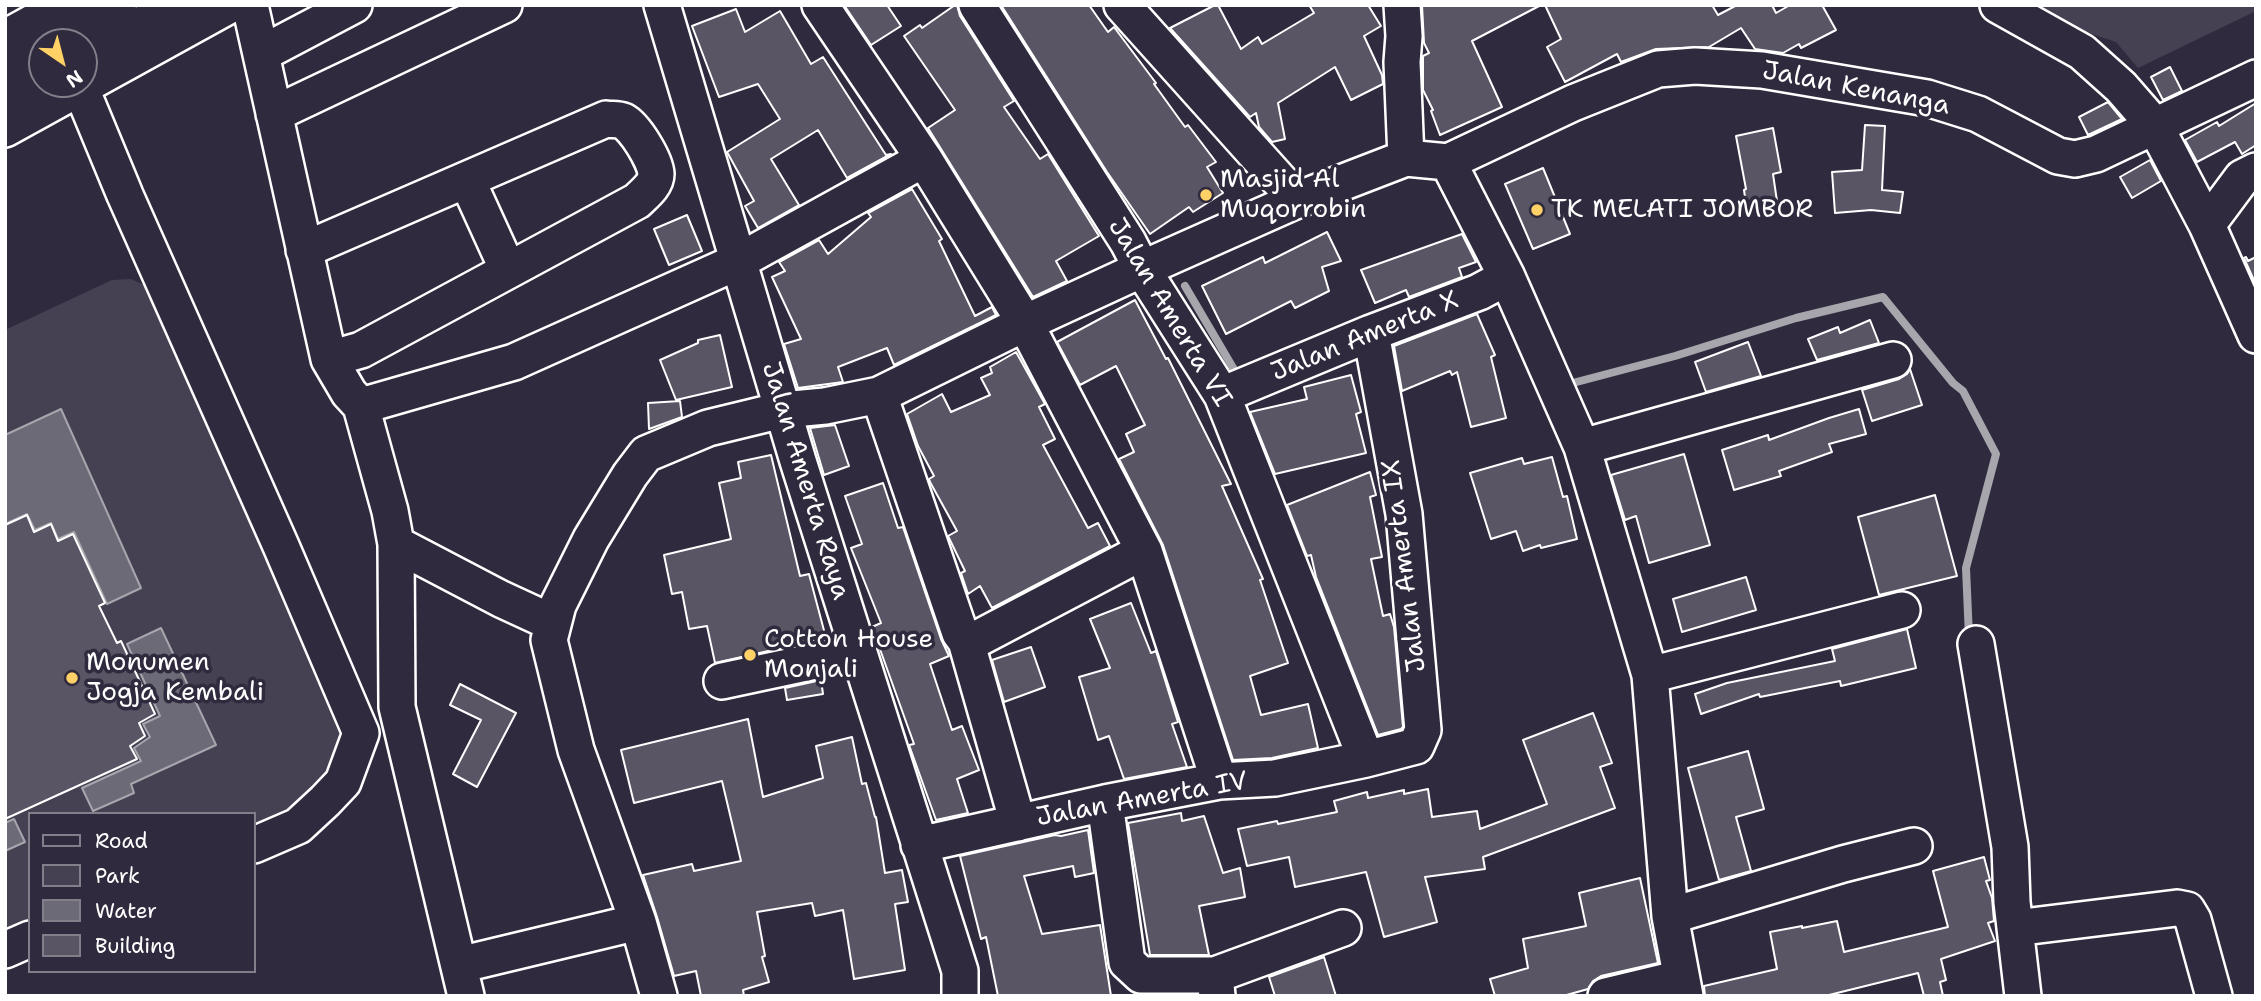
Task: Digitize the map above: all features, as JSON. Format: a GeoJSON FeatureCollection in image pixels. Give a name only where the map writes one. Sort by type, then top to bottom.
{"type":"FeatureCollection","features":[{"type":"Feature","properties":{"kind":"highway"},"geometry":{"type":"LineString","coordinates":[[98,65],[180,5]]}},
{"type":"Feature","properties":{"kind":"highway"},"geometry":{"type":"LineString","coordinates":[[72,28],[109,7]]}},
{"type":"Feature","properties":{"kind":"highway"},"geometry":{"type":"LineString","coordinates":[[5,64],[28,52]]}},
{"type":"Feature","properties":{"kind":"highway"},"geometry":{"type":"LineString","coordinates":[[5,102],[28,90]]}},
{"type":"Feature","properties":{"kind":"street"},"geometry":{"type":"LineString","coordinates":[[5,38],[65,5]]}},
{"type":"Feature","properties":{"kind":"street"},"geometry":{"type":"LineString","coordinates":[[98,69],[230,5]]}},
{"type":"Feature","properties":{"kind":"street"},"geometry":{"type":"LineString","coordinates":[[250,5],[329,359],[349,393],[362,406],[390,511],[396,544],[397,707],[463,980],[638,922]]}},
{"type":"Feature","properties":{"kind":"street"},"geometry":{"type":"LineString","coordinates":[[261,54],[354,5]]}},
{"type":"Feature","properties":{"kind":"street"},"geometry":{"type":"LineString","coordinates":[[274,114],[504,5]]}},
{"type":"Feature","properties":{"kind":"street","name":"Jalan Amerta Raya"},"geometry":{"type":"LineString","coordinates":[[662,5],[782,410],[960,971],[960,996]]}},
{"type":"Feature","properties":{"kind":"street"},"geometry":{"type":"LineString","coordinates":[[820,5],[924,159],[1025,323],[1144,551],[1219,781]]}},
{"type":"Feature","properties":{"kind":"street","name":"Jalan Amerta VI"},"geometry":{"type":"LineString","coordinates":[[977,5],[1128,242],[1142,269],[1222,396],[1366,760]]}},
{"type":"Feature","properties":{"kind":"street"},"geometry":{"type":"LineString","coordinates":[[1122,5],[1297,200]]}},
{"type":"Feature","properties":{"kind":"street"},"geometry":{"type":"LineString","coordinates":[[1402,5],[1406,158]]}},
{"type":"Feature","properties":{"kind":"street"},"geometry":{"type":"LineString","coordinates":[[1998,5],[2082,52],[2121,87],[2155,126],[2207,225],[2256,335]]}},
{"type":"Feature","properties":{"kind":"street","name":"Jalan Kenanga"},"geometry":{"type":"LineString","coordinates":[[1448,162],[1573,103],[1658,69],[1695,66],[1762,70],[1927,98],[1978,114],[2058,156],[2075,159],[2096,154],[2256,78]]}},
{"type":"Feature","properties":{"kind":"street"},"geometry":{"type":"LineString","coordinates":[[5,129],[50,98]]}},
{"type":"Feature","properties":{"kind":"street"},"geometry":{"type":"LineString","coordinates":[[89,98],[125,195],[361,733],[343,782],[334,792],[298,826],[256,844]]}},
{"type":"Feature","properties":{"kind":"street"},"geometry":{"type":"LineString","coordinates":[[304,250],[606,119],[622,121],[640,139],[650,156],[656,175],[652,186],[637,201],[361,350],[329,359]]}},
{"type":"Feature","properties":{"kind":"street"},"geometry":{"type":"LineString","coordinates":[[659,996],[638,922],[576,750],[549,640],[558,605],[591,539],[646,454],[708,428],[782,410],[825,406],[879,395],[1142,269],[1297,200],[1406,158],[1448,162],[1507,277],[1582,447],[1650,675],[1670,916],[1683,987],[1606,996]]}},
{"type":"Feature","properties":{"kind":"street"},"geometry":{"type":"LineString","coordinates":[[362,406],[514,362],[739,261],[924,159]]}},
{"type":"Feature","properties":{"kind":"street"},"geometry":{"type":"LineString","coordinates":[[2207,225],[2242,178],[2256,172]]}},
{"type":"Feature","properties":{"kind":"street"},"geometry":{"type":"LineString","coordinates":[[467,180],[508,271]]}},
{"type":"Feature","properties":{"kind":"street","name":"Jalan Amerta X"},"geometry":{"type":"LineString","coordinates":[[1222,396],[1371,333],[1479,292],[1507,277]]}},
{"type":"Feature","properties":{"kind":"street","name":"Jalan Amerta IX"},"geometry":{"type":"LineString","coordinates":[[1366,760],[1416,746],[1423,730],[1404,514],[1371,333]]}},
{"type":"Feature","properties":{"kind":"street"},"geometry":{"type":"LineString","coordinates":[[1582,447],[1893,360]]}},
{"type":"Feature","properties":{"kind":"street"},"geometry":{"type":"LineString","coordinates":[[879,395],[960,633],[966,641],[1018,823]]}},
{"type":"Feature","properties":{"kind":"street"},"geometry":{"type":"LineString","coordinates":[[396,544],[501,599],[553,622]]}},
{"type":"Feature","properties":{"kind":"street"},"geometry":{"type":"LineString","coordinates":[[966,641],[975,640],[1144,551]]}},
{"type":"Feature","properties":{"kind":"street"},"geometry":{"type":"LineString","coordinates":[[1650,675],[1902,610]]}},
{"type":"Feature","properties":{"kind":"street"},"geometry":{"type":"LineString","coordinates":[[1976,644],[2010,847],[2023,996]]}},
{"type":"Feature","properties":{"kind":"street"},"geometry":{"type":"LineString","coordinates":[[722,681],[859,652]]}},
{"type":"Feature","properties":{"kind":"street","name":"Jalan Amerta IV"},"geometry":{"type":"LineString","coordinates":[[919,845],[1105,803],[1219,781],[1275,778],[1366,760]]}},
{"type":"Feature","properties":{"kind":"street"},"geometry":{"type":"LineString","coordinates":[[1105,803],[1127,962],[1140,975],[1216,985],[1343,928]]}},
{"type":"Feature","properties":{"kind":"street"},"geometry":{"type":"LineString","coordinates":[[1670,916],[1843,864],[1914,846]]}},
{"type":"Feature","properties":{"kind":"street"},"geometry":{"type":"LineString","coordinates":[[2015,928],[2177,908],[2186,911],[2193,920],[2214,996]]}},
{"type":"Feature","properties":{"kind":"street"},"geometry":{"type":"LineString","coordinates":[[5,950],[28,940]]}},
{"type":"Feature","properties":{"kind":"green space"},"geometry":{"type":"Polygon","coordinates":[[[2027,5],[2256,5],[2256,11],[2138,68],[2116,42],[2061,24],[2027,5]]]}},
{"type":"Feature","properties":{"kind":"green space"},"geometry":{"type":"Polygon","coordinates":[[[131,279],[151,288],[352,737],[335,781],[294,815],[256,832],[256,812],[28,812],[28,932],[5,942],[5,330],[112,280],[131,279]]]}},
{"type":"Feature","properties":{"kind":"water"},"geometry":{"type":"Polygon","coordinates":[[[61,409],[141,588],[107,604],[74,532],[58,539],[51,523],[35,530],[27,514],[5,524],[5,435],[61,409]]]}},
{"type":"Feature","properties":{"kind":"water"},"geometry":{"type":"Polygon","coordinates":[[[161,628],[216,745],[131,784],[134,793],[93,811],[82,788],[141,761],[134,748],[150,737],[143,724],[160,716],[127,644],[161,628]]]}},
{"type":"Feature","properties":{"kind":"water"},"geometry":{"type":"Polygon","coordinates":[[[14,819],[25,842],[5,851],[5,823],[14,819]]]}},
{"type":"Feature","properties":{"kind":"building"},"geometry":{"type":"Polygon","coordinates":[[[844,5],[887,5],[901,26],[871,45],[844,5]]]}},
{"type":"Feature","properties":{"kind":"building"},"geometry":{"type":"Polygon","coordinates":[[[955,5],[1014,101],[1004,107],[1040,159],[1048,154],[1099,236],[1056,261],[1067,281],[1033,297],[928,128],[955,110],[904,36],[920,25],[922,28],[955,5]]]}},
{"type":"Feature","properties":{"kind":"building"},"geometry":{"type":"Polygon","coordinates":[[[1001,5],[1089,5],[1108,32],[1114,27],[1185,127],[1188,125],[1216,162],[1207,167],[1223,193],[1193,212],[1189,207],[1150,234],[1107,172],[1001,5]]]}},
{"type":"Feature","properties":{"kind":"building"},"geometry":{"type":"Polygon","coordinates":[[[1218,5],[1241,49],[1258,37],[1262,44],[1314,13],[1309,5],[1368,5],[1381,26],[1364,36],[1382,75],[1383,84],[1351,100],[1335,67],[1278,103],[1285,139],[1272,142],[1259,127],[1256,113],[1250,117],[1170,28],[1218,5]]]}},
{"type":"Feature","properties":{"kind":"building"},"geometry":{"type":"Polygon","coordinates":[[[1422,5],[1541,5],[1472,41],[1502,107],[1440,135],[1431,111],[1433,110],[1423,90],[1423,56],[1429,53],[1424,43],[1422,5]]]}},
{"type":"Feature","properties":{"kind":"building"},"geometry":{"type":"Polygon","coordinates":[[[1545,5],[1712,5],[1718,15],[1737,5],[1772,5],[1776,13],[1790,5],[1822,5],[1836,30],[1801,48],[1799,44],[1783,53],[1755,49],[1741,28],[1709,47],[1656,49],[1621,62],[1617,54],[1565,82],[1547,47],[1561,39],[1545,5]]]}},
{"type":"Feature","properties":{"kind":"building"},"geometry":{"type":"Polygon","coordinates":[[[736,9],[745,32],[780,11],[811,64],[823,57],[886,155],[891,154],[847,178],[818,130],[771,159],[799,205],[758,228],[745,206],[754,201],[727,152],[780,119],[758,84],[719,97],[692,26],[736,9]]]}},
{"type":"Feature","properties":{"kind":"building"},"geometry":{"type":"Polygon","coordinates":[[[2170,67],[2182,91],[2163,100],[2151,77],[2170,67]]]}},
{"type":"Feature","properties":{"kind":"building"},"geometry":{"type":"Polygon","coordinates":[[[2108,102],[2122,119],[2088,135],[2079,117],[2108,102]]]}},
{"type":"Feature","properties":{"kind":"building"},"geometry":{"type":"Polygon","coordinates":[[[2256,103],[2256,145],[2242,154],[2235,142],[2197,162],[2185,140],[2217,122],[2219,126],[2256,103]]]}},
{"type":"Feature","properties":{"kind":"building"},"geometry":{"type":"Polygon","coordinates":[[[1865,125],[1885,126],[1882,190],[1903,192],[1900,213],[1871,210],[1835,213],[1832,172],[1862,170],[1865,125]]]}},
{"type":"Feature","properties":{"kind":"building"},"geometry":{"type":"Polygon","coordinates":[[[1773,128],[1781,172],[1773,174],[1778,208],[1747,212],[1746,189],[1736,136],[1773,128]]]}},
{"type":"Feature","properties":{"kind":"building"},"geometry":{"type":"Polygon","coordinates":[[[2150,160],[2161,181],[2132,198],[2120,177],[2150,160]]]}},
{"type":"Feature","properties":{"kind":"building"},"geometry":{"type":"Polygon","coordinates":[[[1543,168],[1570,234],[1533,249],[1505,184],[1543,168]]]}},
{"type":"Feature","properties":{"kind":"building"},"geometry":{"type":"Polygon","coordinates":[[[912,189],[942,239],[939,241],[975,316],[992,307],[996,315],[894,365],[887,348],[838,367],[843,382],[798,388],[784,344],[801,339],[772,277],[785,271],[779,262],[819,240],[828,254],[871,217],[868,213],[912,189]]]}},
{"type":"Feature","properties":{"kind":"building"},"geometry":{"type":"Polygon","coordinates":[[[687,215],[702,251],[669,265],[654,229],[687,215]]]}},
{"type":"Feature","properties":{"kind":"building"},"geometry":{"type":"Polygon","coordinates":[[[1327,232],[1341,261],[1322,267],[1329,291],[1295,308],[1291,301],[1226,334],[1202,286],[1263,257],[1265,263],[1327,232]]]}},
{"type":"Feature","properties":{"kind":"building"},"geometry":{"type":"Polygon","coordinates":[[[1462,234],[1476,262],[1459,268],[1462,277],[1409,297],[1406,290],[1375,303],[1361,270],[1462,234]]]}},
{"type":"Feature","properties":{"kind":"building"},"geometry":{"type":"Polygon","coordinates":[[[2256,257],[2256,285],[2244,258],[2248,261],[2256,257]]]}},
{"type":"Feature","properties":{"kind":"building"},"geometry":{"type":"Polygon","coordinates":[[[1135,300],[1166,359],[1168,358],[1231,484],[1222,486],[1263,579],[1260,580],[1288,663],[1250,676],[1261,715],[1308,704],[1318,748],[1272,758],[1233,760],[1163,545],[1119,459],[1134,452],[1126,434],[1145,425],[1116,366],[1080,385],[1057,342],[1135,300]]]}},
{"type":"Feature","properties":{"kind":"building"},"geometry":{"type":"Polygon","coordinates":[[[1477,314],[1495,355],[1491,357],[1506,418],[1471,427],[1457,372],[1452,375],[1450,371],[1402,391],[1394,346],[1477,314]]]}},
{"type":"Feature","properties":{"kind":"building"},"geometry":{"type":"Polygon","coordinates":[[[1870,320],[1879,343],[1817,360],[1808,339],[1838,327],[1840,333],[1870,320]]]}},
{"type":"Feature","properties":{"kind":"building"},"geometry":{"type":"Polygon","coordinates":[[[720,335],[732,387],[676,400],[660,360],[698,343],[698,340],[720,335]]]}},
{"type":"Feature","properties":{"kind":"building"},"geometry":{"type":"Polygon","coordinates":[[[1748,342],[1761,376],[1706,392],[1695,362],[1748,342]]]}},
{"type":"Feature","properties":{"kind":"building"},"geometry":{"type":"Polygon","coordinates":[[[1016,352],[1045,404],[1039,407],[1055,439],[1043,445],[1088,528],[1098,523],[1110,546],[992,608],[980,586],[968,594],[961,573],[965,571],[948,536],[957,531],[930,482],[929,479],[934,476],[918,446],[907,414],[942,394],[951,412],[990,395],[981,378],[992,373],[990,367],[1016,352]]]}},
{"type":"Feature","properties":{"kind":"building"},"geometry":{"type":"Polygon","coordinates":[[[1910,369],[1922,405],[1872,421],[1862,390],[1899,379],[1910,369]]]}},
{"type":"Feature","properties":{"kind":"building"},"geometry":{"type":"Polygon","coordinates":[[[1351,375],[1361,412],[1356,414],[1366,453],[1275,474],[1250,412],[1307,399],[1304,387],[1351,375]]]}},
{"type":"Feature","properties":{"kind":"building"},"geometry":{"type":"Polygon","coordinates":[[[680,401],[682,417],[649,429],[648,403],[680,401]]]}},
{"type":"Feature","properties":{"kind":"building"},"geometry":{"type":"Polygon","coordinates":[[[1859,409],[1866,434],[1829,444],[1832,452],[1779,471],[1781,476],[1734,490],[1722,450],[1768,435],[1769,440],[1859,409]]]}},
{"type":"Feature","properties":{"kind":"building"},"geometry":{"type":"Polygon","coordinates":[[[835,425],[849,466],[824,475],[810,428],[835,425]]]}},
{"type":"Feature","properties":{"kind":"building"},"geometry":{"type":"Polygon","coordinates":[[[1684,454],[1710,545],[1649,563],[1636,516],[1625,520],[1611,475],[1684,454]]]}},
{"type":"Feature","properties":{"kind":"building"},"geometry":{"type":"Polygon","coordinates":[[[771,455],[800,576],[809,574],[826,638],[715,663],[707,626],[689,629],[682,592],[672,594],[664,555],[731,539],[719,483],[741,478],[738,462],[771,455]]]}},
{"type":"Feature","properties":{"kind":"building"},"geometry":{"type":"Polygon","coordinates":[[[1552,457],[1563,497],[1567,496],[1577,539],[1541,548],[1540,545],[1523,551],[1516,531],[1491,539],[1470,473],[1522,458],[1524,464],[1552,457]]]}},
{"type":"Feature","properties":{"kind":"building"},"geometry":{"type":"Polygon","coordinates":[[[1370,472],[1376,495],[1370,497],[1382,557],[1371,559],[1383,616],[1390,614],[1394,627],[1403,727],[1378,735],[1316,577],[1311,555],[1307,556],[1287,505],[1370,472]]]}},
{"type":"Feature","properties":{"kind":"building"},"geometry":{"type":"Polygon","coordinates":[[[883,483],[898,528],[903,527],[949,656],[930,664],[952,730],[962,726],[979,770],[957,779],[968,813],[936,820],[909,745],[914,744],[872,627],[881,623],[851,548],[862,544],[845,496],[883,483]]]}},
{"type":"Feature","properties":{"kind":"building"},"geometry":{"type":"Polygon","coordinates":[[[1935,495],[1957,576],[1879,595],[1858,517],[1935,495]]]}},
{"type":"Feature","properties":{"kind":"building","name":"Monumen Jogja Kembali"},"geometry":{"type":"Polygon","coordinates":[[[27,515],[34,532],[51,524],[58,541],[73,534],[105,603],[99,606],[117,643],[121,641],[155,714],[139,723],[145,736],[130,746],[137,759],[5,819],[5,525],[27,515]]]}},
{"type":"Feature","properties":{"kind":"building"},"geometry":{"type":"Polygon","coordinates":[[[1746,577],[1756,610],[1682,632],[1673,599],[1746,577]]]}},
{"type":"Feature","properties":{"kind":"building"},"geometry":{"type":"Polygon","coordinates":[[[1131,603],[1151,653],[1156,651],[1178,722],[1172,724],[1187,767],[1124,779],[1109,736],[1098,740],[1079,677],[1110,668],[1090,619],[1131,603]]]}},
{"type":"Feature","properties":{"kind":"building"},"geometry":{"type":"Polygon","coordinates":[[[1907,629],[1916,668],[1841,686],[1840,681],[1760,697],[1759,694],[1701,714],[1695,694],[1727,683],[1835,661],[1832,649],[1907,629]]]}},
{"type":"Feature","properties":{"kind":"building"},"geometry":{"type":"Polygon","coordinates":[[[1031,647],[1045,687],[1004,702],[992,660],[1031,647]]]}},
{"type":"Feature","properties":{"kind":"building"},"geometry":{"type":"Polygon","coordinates":[[[821,680],[823,694],[787,700],[785,688],[821,680]]]}},
{"type":"Feature","properties":{"kind":"building"},"geometry":{"type":"Polygon","coordinates":[[[460,684],[516,713],[477,787],[453,774],[481,720],[450,705],[460,684]]]}},
{"type":"Feature","properties":{"kind":"building"},"geometry":{"type":"Polygon","coordinates":[[[1593,713],[1612,763],[1600,767],[1615,808],[1483,857],[1485,869],[1425,877],[1437,922],[1384,937],[1366,872],[1295,887],[1289,857],[1247,866],[1238,829],[1337,812],[1334,801],[1367,792],[1368,798],[1404,790],[1404,794],[1428,789],[1432,817],[1477,811],[1480,829],[1547,804],[1523,740],[1593,713]]]}},
{"type":"Feature","properties":{"kind":"building"},"geometry":{"type":"Polygon","coordinates":[[[748,719],[763,797],[823,778],[816,746],[852,737],[862,784],[866,783],[876,817],[885,873],[902,870],[908,902],[895,904],[905,970],[854,979],[843,910],[815,916],[812,903],[757,912],[765,956],[762,957],[769,982],[743,990],[744,996],[701,996],[696,971],[674,976],[643,875],[692,864],[694,871],[741,861],[722,781],[634,803],[621,750],[748,719]]]}},
{"type":"Feature","properties":{"kind":"building"},"geometry":{"type":"Polygon","coordinates":[[[1748,751],[1764,809],[1736,817],[1751,871],[1719,880],[1688,768],[1748,751]]]}},
{"type":"Feature","properties":{"kind":"building"},"geometry":{"type":"Polygon","coordinates":[[[1181,813],[1182,821],[1204,816],[1223,873],[1240,868],[1245,897],[1199,906],[1209,955],[1150,955],[1128,823],[1181,813]]]}},
{"type":"Feature","properties":{"kind":"building"},"geometry":{"type":"Polygon","coordinates":[[[1088,830],[1094,873],[1075,877],[1073,866],[1024,876],[1042,934],[1100,925],[1111,996],[998,996],[986,937],[981,939],[960,856],[1088,830]]]}},
{"type":"Feature","properties":{"kind":"building"},"geometry":{"type":"Polygon","coordinates":[[[1984,857],[1990,880],[1986,881],[1992,898],[1994,921],[1988,923],[1995,941],[1941,959],[1946,980],[1940,982],[1943,996],[1924,996],[1918,973],[1825,996],[1705,996],[1704,986],[1777,969],[1770,932],[1837,921],[1844,952],[1948,927],[1933,871],[1984,857]]]}},
{"type":"Feature","properties":{"kind":"building"},"geometry":{"type":"Polygon","coordinates":[[[1640,878],[1658,963],[1601,976],[1593,981],[1588,989],[1563,996],[1495,996],[1490,979],[1528,968],[1523,939],[1586,926],[1579,893],[1640,878]]]}},
{"type":"Feature","properties":{"kind":"building"},"geometry":{"type":"Polygon","coordinates":[[[1324,957],[1336,996],[1275,996],[1269,977],[1324,957]]]}},
{"type":"Feature","properties":{"kind":"waterway"},"geometry":{"type":"LineString","coordinates":[[1185,286],[1239,378]]}},
{"type":"Feature","properties":{"kind":"waterway"},"geometry":{"type":"LineString","coordinates":[[1567,380],[1569,384],[1675,356],[1796,318],[1883,297],[1953,383],[1963,391],[1996,454],[1966,568],[1969,637]]}},
{"type":"Feature","properties":{"kind":"place","name":"Masjid Al Muqorrobin"},"geometry":{"type":"Point","coordinates":[1206,195]}},
{"type":"Feature","properties":{"kind":"place","name":"TK MELATI JOMBOR"},"geometry":{"type":"Point","coordinates":[1537,210]}},
{"type":"Feature","properties":{"kind":"place","name":"Cotton House Monjali"},"geometry":{"type":"Point","coordinates":[750,655]}},
{"type":"Feature","properties":{"kind":"place","name":"Monumen Jogja Kembali"},"geometry":{"type":"Point","coordinates":[72,678]}}]}
